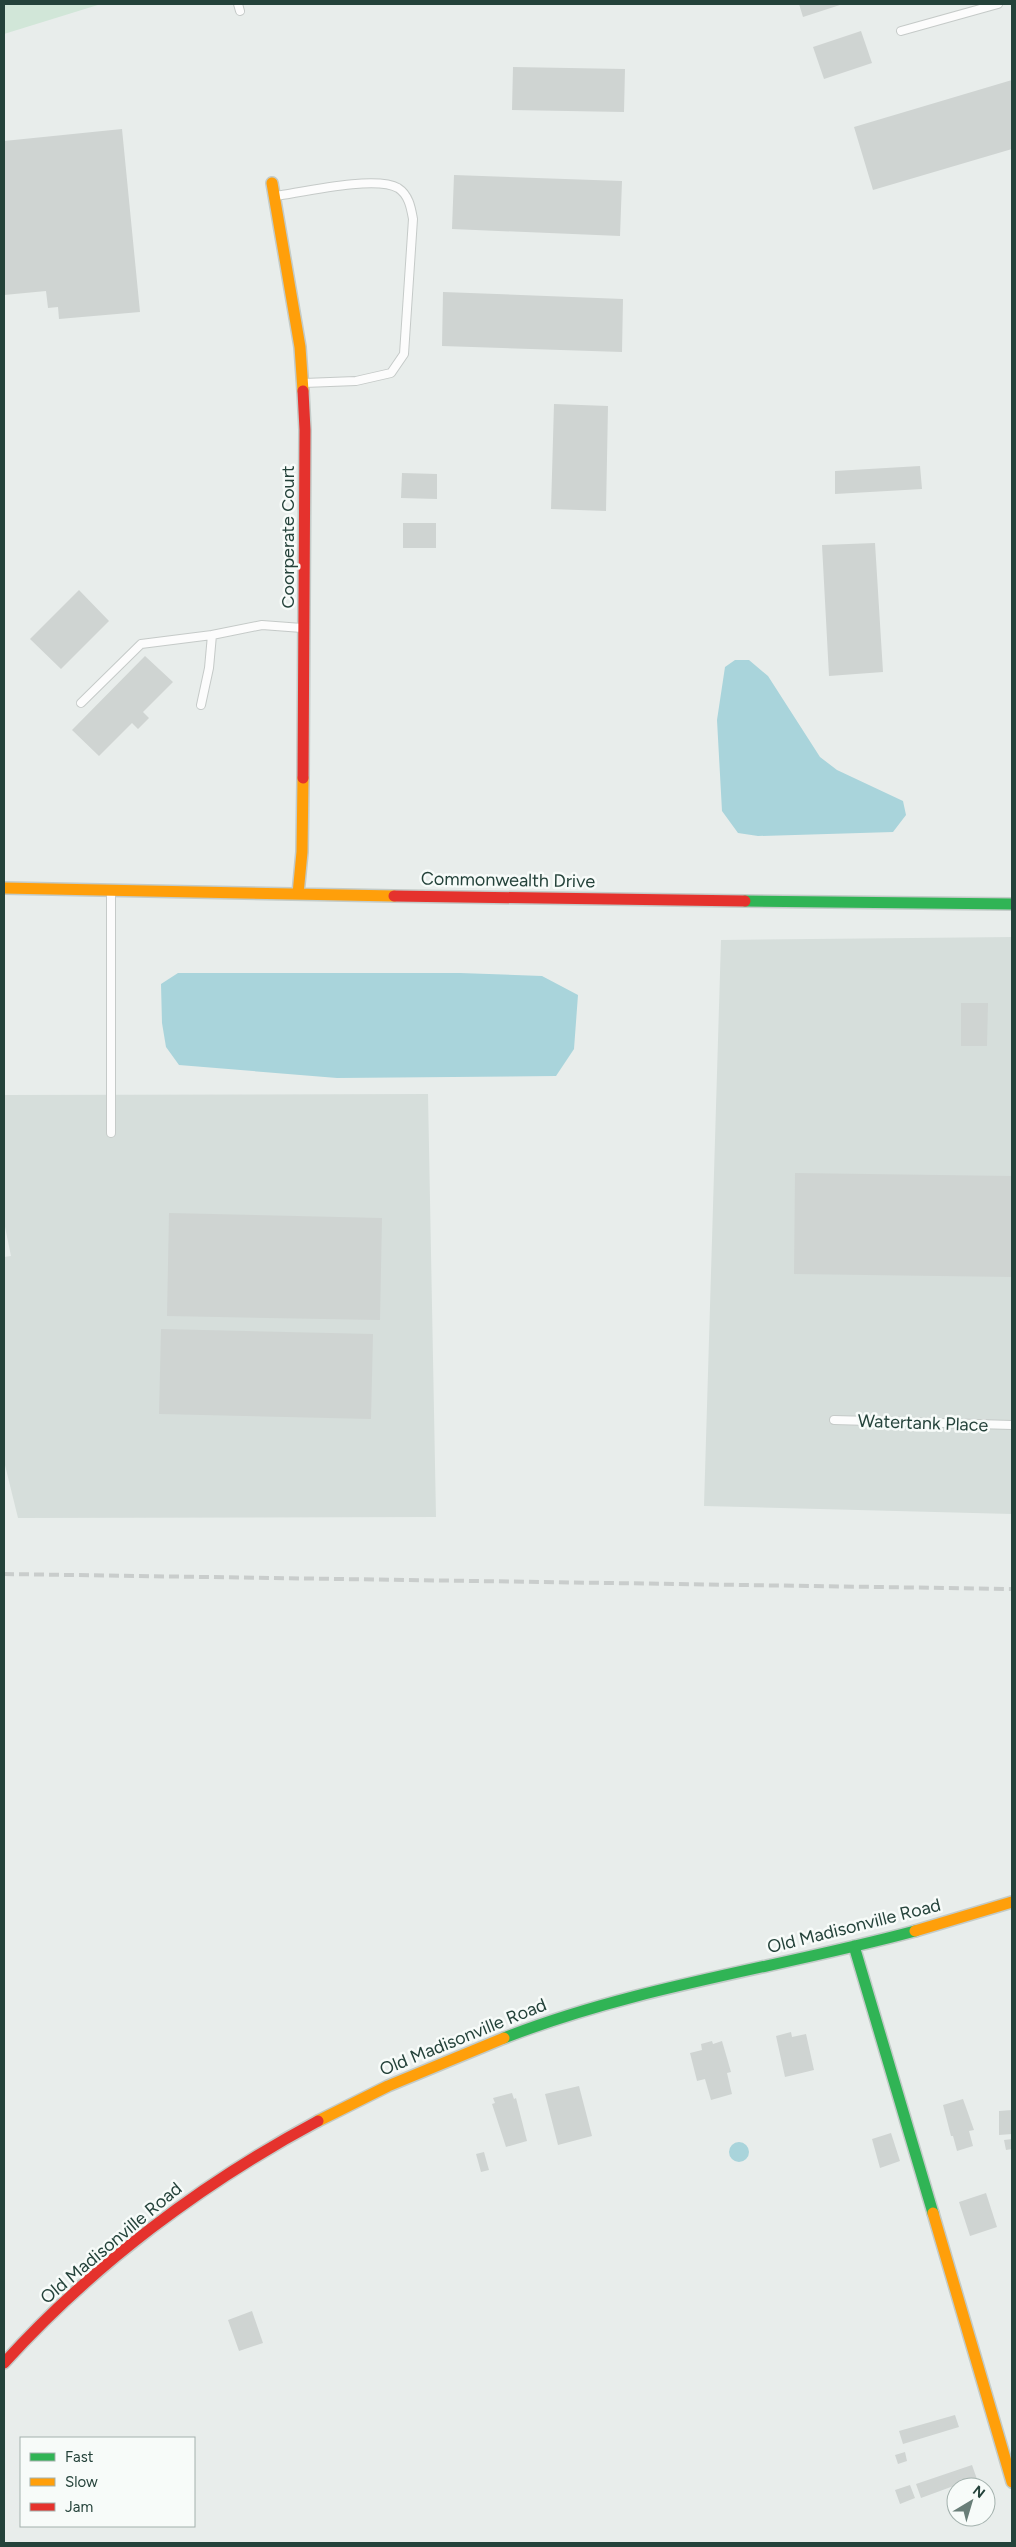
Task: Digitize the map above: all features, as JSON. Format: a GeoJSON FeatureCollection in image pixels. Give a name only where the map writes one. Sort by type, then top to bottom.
{"type":"FeatureCollection","features":[{"type":"Feature","properties":{"kind":"street","name":"Coorperate Court"},"geometry":{"type":"LineString","coordinates":[[272,183],[300,347],[303,383],[306,514],[302,852],[298,894]]}},
{"type":"Feature","properties":{"kind":"street","name":"Commonwealth Drive"},"geometry":{"type":"LineString","coordinates":[[4,888],[1012,904]]}},
{"type":"Feature","properties":{"kind":"street","name":"Old Madisonville Road"},"geometry":{"type":"LineString","coordinates":[[4,2363],[86,2282],[168,2215],[255,2155],[359,2098],[441,2062],[570,2013],[854,1946],[983,1913],[1012,1902]]}},
{"type":"Feature","properties":{"kind":"street"},"geometry":{"type":"LineString","coordinates":[[854,1946],[1012,2482]]}},
{"type":"Feature","properties":{"kind":"lane"},"geometry":{"type":"LineString","coordinates":[[901,31],[998,4]]}},
{"type":"Feature","properties":{"kind":"lane"},"geometry":{"type":"LineString","coordinates":[[274,196],[366,183],[383,183],[399,189],[409,202],[413,219],[404,354],[391,373],[356,381],[303,383]]}},
{"type":"Feature","properties":{"kind":"lane"},"geometry":{"type":"LineString","coordinates":[[82,703],[141,644],[212,635],[262,625],[304,628]]}},
{"type":"Feature","properties":{"kind":"lane"},"geometry":{"type":"LineString","coordinates":[[200,705],[209,668],[212,635]]}},
{"type":"Feature","properties":{"kind":"lane"},"geometry":{"type":"LineString","coordinates":[[111,889],[111,1133]]}},
{"type":"Feature","properties":{"kind":"lane","name":"Watertank Place"},"geometry":{"type":"LineString","coordinates":[[834,1420],[1012,1425]]}},
{"type":"Feature","properties":{"kind":"shaded area"},"geometry":{"type":"Polygon","coordinates":[[[1012,937],[1012,1514],[704,1506],[721,940],[1012,937]]]}},
{"type":"Feature","properties":{"kind":"shaded area"},"geometry":{"type":"Polygon","coordinates":[[[428,1094],[436,1517],[18,1518],[4,1461],[4,1257],[11,1256],[4,1222],[4,1095],[428,1094]]]}},
{"type":"Feature","properties":{"kind":"green space"},"geometry":{"type":"Polygon","coordinates":[[[4,4],[101,4],[4,34],[4,4]]]}},
{"type":"Feature","properties":{"kind":"water"},"geometry":{"type":"Polygon","coordinates":[[[735,660],[749,660],[768,676],[820,757],[837,770],[903,801],[906,815],[893,832],[758,836],[738,833],[722,811],[717,720],[725,667],[735,660]]]}},
{"type":"Feature","properties":{"kind":"water"},"geometry":{"type":"Polygon","coordinates":[[[178,973],[460,973],[542,976],[578,995],[574,1049],[556,1076],[337,1078],[179,1065],[166,1047],[162,1023],[161,984],[178,973]]]}},
{"type":"Feature","properties":{"kind":"water"},"geometry":{"type":"Polygon","coordinates":[[[735,2142],[743,2142],[749,2148],[749,2156],[743,2162],[735,2162],[729,2156],[729,2148],[735,2142]]]}},
{"type":"Feature","properties":{"kind":"building"},"geometry":{"type":"Polygon","coordinates":[[[799,4],[843,4],[803,17],[799,4]]]}},
{"type":"Feature","properties":{"kind":"building"},"geometry":{"type":"Polygon","coordinates":[[[861,31],[872,63],[824,79],[813,47],[861,31]]]}},
{"type":"Feature","properties":{"kind":"building"},"geometry":{"type":"Polygon","coordinates":[[[513,67],[625,69],[624,112],[512,110],[513,67]]]}},
{"type":"Feature","properties":{"kind":"building"},"geometry":{"type":"Polygon","coordinates":[[[1012,80],[1012,149],[873,190],[854,127],[1012,80]]]}},
{"type":"Feature","properties":{"kind":"building"},"geometry":{"type":"Polygon","coordinates":[[[122,129],[140,312],[59,319],[58,307],[48,308],[46,291],[4,295],[4,141],[122,129]]]}},
{"type":"Feature","properties":{"kind":"building"},"geometry":{"type":"Polygon","coordinates":[[[454,175],[622,181],[620,236],[452,229],[454,175]]]}},
{"type":"Feature","properties":{"kind":"building"},"geometry":{"type":"Polygon","coordinates":[[[443,292],[623,299],[622,352],[442,346],[443,292]]]}},
{"type":"Feature","properties":{"kind":"building"},"geometry":{"type":"Polygon","coordinates":[[[554,404],[608,406],[606,511],[551,509],[554,404]]]}},
{"type":"Feature","properties":{"kind":"building"},"geometry":{"type":"Polygon","coordinates":[[[920,466],[922,489],[835,494],[835,471],[920,466]]]}},
{"type":"Feature","properties":{"kind":"building"},"geometry":{"type":"Polygon","coordinates":[[[402,473],[437,474],[437,499],[401,498],[402,473]]]}},
{"type":"Feature","properties":{"kind":"building"},"geometry":{"type":"Polygon","coordinates":[[[403,523],[436,523],[436,548],[403,548],[403,523]]]}},
{"type":"Feature","properties":{"kind":"building"},"geometry":{"type":"Polygon","coordinates":[[[875,543],[883,672],[829,676],[822,545],[875,543]]]}},
{"type":"Feature","properties":{"kind":"building"},"geometry":{"type":"Polygon","coordinates":[[[79,590],[109,621],[61,669],[30,639],[79,590]]]}},
{"type":"Feature","properties":{"kind":"building"},"geometry":{"type":"Polygon","coordinates":[[[145,656],[173,682],[143,712],[149,718],[138,729],[132,723],[99,756],[72,730],[145,656]]]}},
{"type":"Feature","properties":{"kind":"building"},"geometry":{"type":"Polygon","coordinates":[[[961,1003],[988,1003],[987,1046],[961,1046],[961,1003]]]}},
{"type":"Feature","properties":{"kind":"building"},"geometry":{"type":"Polygon","coordinates":[[[795,1173],[1012,1176],[1012,1277],[794,1274],[795,1173]]]}},
{"type":"Feature","properties":{"kind":"building"},"geometry":{"type":"Polygon","coordinates":[[[169,1213],[382,1218],[380,1320],[167,1316],[169,1213]]]}},
{"type":"Feature","properties":{"kind":"building"},"geometry":{"type":"Polygon","coordinates":[[[161,1329],[373,1334],[371,1419],[159,1414],[161,1329]]]}},
{"type":"Feature","properties":{"kind":"building"},"geometry":{"type":"Polygon","coordinates":[[[791,2032],[792,2037],[806,2034],[814,2070],[785,2077],[776,2036],[791,2032]]]}},
{"type":"Feature","properties":{"kind":"building"},"geometry":{"type":"Polygon","coordinates":[[[712,2041],[713,2044],[722,2041],[731,2072],[727,2073],[732,2094],[711,2100],[705,2079],[697,2081],[690,2053],[702,2050],[701,2044],[712,2041]]]}},
{"type":"Feature","properties":{"kind":"building"},"geometry":{"type":"Polygon","coordinates":[[[579,2086],[592,2136],[558,2145],[545,2094],[579,2086]]]}},
{"type":"Feature","properties":{"kind":"building"},"geometry":{"type":"Polygon","coordinates":[[[512,2093],[514,2099],[516,2098],[527,2141],[506,2147],[492,2104],[495,2103],[493,2098],[512,2093]]]}},
{"type":"Feature","properties":{"kind":"building"},"geometry":{"type":"Polygon","coordinates":[[[963,2099],[974,2130],[969,2131],[973,2146],[957,2151],[943,2105],[963,2099]]]}},
{"type":"Feature","properties":{"kind":"building"},"geometry":{"type":"Polygon","coordinates":[[[1012,2110],[1012,2134],[999,2135],[999,2111],[1012,2110]]]}},
{"type":"Feature","properties":{"kind":"building"},"geometry":{"type":"Polygon","coordinates":[[[891,2133],[900,2161],[880,2168],[872,2139],[891,2133]]]}},
{"type":"Feature","properties":{"kind":"building"},"geometry":{"type":"Polygon","coordinates":[[[1012,2139],[1012,2149],[1006,2150],[1004,2140],[1012,2139]]]}},
{"type":"Feature","properties":{"kind":"building"},"geometry":{"type":"Polygon","coordinates":[[[484,2152],[489,2170],[481,2172],[476,2154],[484,2152]]]}},
{"type":"Feature","properties":{"kind":"building"},"geometry":{"type":"Polygon","coordinates":[[[986,2193],[997,2227],[970,2236],[959,2202],[986,2193]]]}},
{"type":"Feature","properties":{"kind":"building"},"geometry":{"type":"Polygon","coordinates":[[[252,2311],[263,2343],[239,2351],[228,2320],[252,2311]]]}},
{"type":"Feature","properties":{"kind":"building"},"geometry":{"type":"Polygon","coordinates":[[[955,2415],[959,2427],[903,2444],[899,2431],[955,2415]]]}},
{"type":"Feature","properties":{"kind":"building"},"geometry":{"type":"Polygon","coordinates":[[[905,2452],[907,2461],[898,2464],[895,2455],[905,2452]]]}},
{"type":"Feature","properties":{"kind":"building"},"geometry":{"type":"Polygon","coordinates":[[[972,2465],[976,2477],[946,2477],[946,2489],[921,2498],[916,2484],[972,2465]]]}},
{"type":"Feature","properties":{"kind":"building"},"geometry":{"type":"Polygon","coordinates":[[[910,2485],[915,2498],[900,2504],[895,2490],[910,2485]]]}},
{"type":"Feature","properties":{"kind":"railway"},"geometry":{"type":"LineString","coordinates":[[4,1574],[1012,1589]]}},
{"type":"Feature","properties":{"kind":"traffic: fast"},"geometry":{"type":"LineString","coordinates":[[745,901],[1012,904]]}},
{"type":"Feature","properties":{"kind":"traffic: fast"},"geometry":{"type":"LineString","coordinates":[[504,2038],[554,2020],[656,1991],[915,1931]]}},
{"type":"Feature","properties":{"kind":"traffic: fast"},"geometry":{"type":"LineString","coordinates":[[854,1946],[933,2213]]}},
{"type":"Feature","properties":{"kind":"traffic: slow"},"geometry":{"type":"LineString","coordinates":[[272,183],[300,347],[303,391]]}},
{"type":"Feature","properties":{"kind":"traffic: slow"},"geometry":{"type":"LineString","coordinates":[[298,894],[302,852],[303,778]]}},
{"type":"Feature","properties":{"kind":"traffic: slow"},"geometry":{"type":"LineString","coordinates":[[4,888],[394,896]]}},
{"type":"Feature","properties":{"kind":"traffic: slow"},"geometry":{"type":"LineString","coordinates":[[915,1931],[1012,1902]]}},
{"type":"Feature","properties":{"kind":"traffic: slow"},"geometry":{"type":"LineString","coordinates":[[318,2121],[388,2086],[504,2038]]}},
{"type":"Feature","properties":{"kind":"traffic: slow"},"geometry":{"type":"LineString","coordinates":[[933,2213],[1012,2482]]}},
{"type":"Feature","properties":{"kind":"traffic: jam"},"geometry":{"type":"LineString","coordinates":[[303,391],[305,430],[303,778]]}},
{"type":"Feature","properties":{"kind":"traffic: jam"},"geometry":{"type":"LineString","coordinates":[[394,896],[745,901]]}},
{"type":"Feature","properties":{"kind":"traffic: jam"},"geometry":{"type":"LineString","coordinates":[[4,2363],[74,2293],[151,2228],[233,2171],[318,2121]]}}]}
